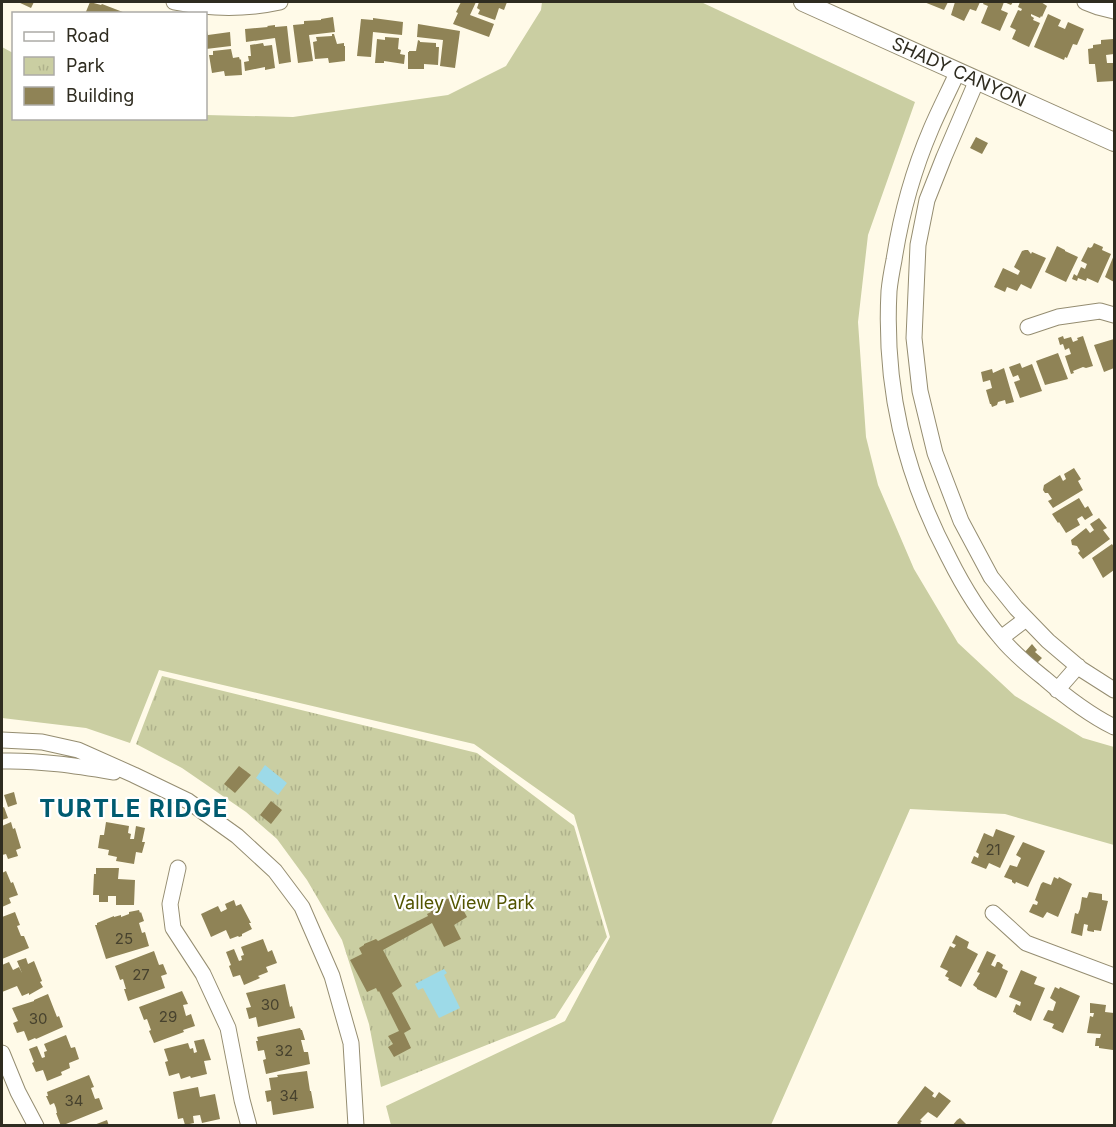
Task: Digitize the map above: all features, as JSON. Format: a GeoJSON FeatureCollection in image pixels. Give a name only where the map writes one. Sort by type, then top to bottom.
{"type":"FeatureCollection","features":[{"type":"Feature","properties":{"kind":"main road","name":"SHADY CANYON"},"geometry":{"type":"LineString","coordinates":[[803,2],[1114,142]]}},
{"type":"Feature","properties":{"kind":"street"},"geometry":{"type":"LineString","coordinates":[[174,2],[212,8],[240,8],[280,2]]}},
{"type":"Feature","properties":{"kind":"street"},"geometry":{"type":"LineString","coordinates":[[1085,2],[1098,8],[1114,11]]}},
{"type":"Feature","properties":{"kind":"street"},"geometry":{"type":"LineString","coordinates":[[958,71],[916,165],[896,244],[890,290],[889,333],[896,412],[912,474],[923,505],[974,602],[1000,638],[1025,663],[1093,716],[1114,727]]}},
{"type":"Feature","properties":{"kind":"street"},"geometry":{"type":"LineString","coordinates":[[977,80],[927,200],[918,245],[914,338],[920,391],[935,453],[961,522],[991,577],[1016,608],[1048,641],[1078,666],[1114,690]]}},
{"type":"Feature","properties":{"kind":"street"},"geometry":{"type":"LineString","coordinates":[[1028,327],[1058,317],[1100,311],[1114,315]]}},
{"type":"Feature","properties":{"kind":"street"},"geometry":{"type":"LineString","coordinates":[[1000,638],[1026,619]]}},
{"type":"Feature","properties":{"kind":"street"},"geometry":{"type":"LineString","coordinates":[[1057,690],[1078,666]]}},
{"type":"Feature","properties":{"kind":"street"},"geometry":{"type":"LineString","coordinates":[[2,740],[42,742],[78,750],[134,775],[188,801],[237,836],[275,871],[302,907],[332,976],[351,1042],[357,1125]]}},
{"type":"Feature","properties":{"kind":"street"},"geometry":{"type":"LineString","coordinates":[[2,761],[21,760],[74,765],[134,775]]}},
{"type":"Feature","properties":{"kind":"street"},"geometry":{"type":"LineString","coordinates":[[178,868],[170,904],[173,928],[203,974],[228,1028],[249,1125]]}},
{"type":"Feature","properties":{"kind":"street"},"geometry":{"type":"LineString","coordinates":[[993,913],[1026,943],[1114,976]]}},
{"type":"Feature","properties":{"kind":"street"},"geometry":{"type":"LineString","coordinates":[[2,1053],[18,1092],[36,1125]]}},
{"type":"Feature","properties":{"kind":"green space"},"geometry":{"type":"Polygon","coordinates":[[[542,2],[701,2],[915,102],[868,235],[858,322],[866,437],[878,485],[914,569],[958,643],[1015,696],[1083,738],[1114,747],[1114,845],[1005,814],[910,809],[771,1125],[391,1125],[386,1106],[565,1021],[610,937],[574,815],[474,744],[159,670],[130,743],[86,728],[2,718],[2,47],[12,52],[12,120],[207,120],[207,115],[293,117],[448,95],[506,66],[541,10],[542,2]]]}},
{"type":"Feature","properties":{"kind":"green space","name":"Valley View Park"},"geometry":{"type":"Polygon","coordinates":[[[162,676],[477,753],[574,826],[607,937],[555,1018],[381,1087],[369,1024],[342,940],[307,880],[277,839],[246,812],[182,768],[136,744],[162,676]]]}},
{"type":"Feature","properties":{"kind":"water"},"geometry":{"type":"Polygon","coordinates":[[[265,765],[287,783],[278,795],[256,778],[265,765]]]}},
{"type":"Feature","properties":{"kind":"water"},"geometry":{"type":"Polygon","coordinates":[[[444,969],[447,973],[444,975],[460,1008],[439,1018],[423,988],[418,990],[415,984],[444,969]]]}},
{"type":"Feature","properties":{"kind":"building"},"geometry":{"type":"Polygon","coordinates":[[[18,2],[34,2],[31,8],[18,2]]]}},
{"type":"Feature","properties":{"kind":"building"},"geometry":{"type":"Polygon","coordinates":[[[90,2],[123,12],[86,12],[90,2]]]}},
{"type":"Feature","properties":{"kind":"building"},"geometry":{"type":"Polygon","coordinates":[[[461,2],[476,2],[470,15],[494,24],[489,37],[453,24],[461,2]]]}},
{"type":"Feature","properties":{"kind":"building"},"geometry":{"type":"Polygon","coordinates":[[[479,2],[507,2],[504,10],[499,8],[495,20],[478,14],[479,2]]]}},
{"type":"Feature","properties":{"kind":"building"},"geometry":{"type":"Polygon","coordinates":[[[924,2],[948,2],[944,10],[924,2]]]}},
{"type":"Feature","properties":{"kind":"building"},"geometry":{"type":"Polygon","coordinates":[[[955,2],[980,2],[976,11],[970,9],[964,21],[951,15],[955,2]]]}},
{"type":"Feature","properties":{"kind":"building"},"geometry":{"type":"Polygon","coordinates":[[[984,2],[1004,2],[1001,10],[1008,13],[1000,31],[981,23],[988,6],[983,4],[984,2]]]}},
{"type":"Feature","properties":{"kind":"building"},"geometry":{"type":"Polygon","coordinates":[[[1020,2],[1041,2],[1047,6],[1040,18],[1031,14],[1033,20],[1040,23],[1029,47],[1012,39],[1016,30],[1010,27],[1018,10],[1022,9],[1018,7],[1020,2]]]}},
{"type":"Feature","properties":{"kind":"building"},"geometry":{"type":"Polygon","coordinates":[[[1048,14],[1061,20],[1058,26],[1065,29],[1068,22],[1084,29],[1077,45],[1073,44],[1064,60],[1034,47],[1048,14]]]}},
{"type":"Feature","properties":{"kind":"building"},"geometry":{"type":"Polygon","coordinates":[[[333,17],[335,32],[309,35],[313,61],[298,63],[293,25],[333,17]]]}},
{"type":"Feature","properties":{"kind":"building"},"geometry":{"type":"Polygon","coordinates":[[[373,18],[403,22],[402,35],[373,32],[371,57],[357,56],[361,19],[373,20],[373,18]]]}},
{"type":"Feature","properties":{"kind":"building"},"geometry":{"type":"Polygon","coordinates":[[[418,24],[460,31],[455,68],[440,66],[443,40],[417,37],[418,24]]]}},
{"type":"Feature","properties":{"kind":"building"},"geometry":{"type":"Polygon","coordinates":[[[275,25],[275,27],[287,26],[291,62],[279,64],[275,38],[246,42],[245,29],[275,25]]]}},
{"type":"Feature","properties":{"kind":"building"},"geometry":{"type":"Polygon","coordinates":[[[207,30],[208,35],[230,32],[231,46],[207,49],[207,30]]]}},
{"type":"Feature","properties":{"kind":"building"},"geometry":{"type":"Polygon","coordinates":[[[332,34],[337,44],[344,43],[345,61],[329,63],[328,58],[315,59],[313,42],[317,41],[316,37],[332,36],[332,34]]]}},
{"type":"Feature","properties":{"kind":"building"},"geometry":{"type":"Polygon","coordinates":[[[385,37],[399,38],[398,49],[401,50],[400,54],[405,55],[404,64],[384,61],[384,63],[375,63],[377,39],[385,40],[385,37]]]}},
{"type":"Feature","properties":{"kind":"building"},"geometry":{"type":"Polygon","coordinates":[[[1113,39],[1114,54],[1106,55],[1107,63],[1114,63],[1114,81],[1097,82],[1095,64],[1089,64],[1088,49],[1093,48],[1093,45],[1101,44],[1101,40],[1113,39]]]}},
{"type":"Feature","properties":{"kind":"building"},"geometry":{"type":"Polygon","coordinates":[[[418,40],[436,43],[436,47],[439,47],[438,65],[424,64],[424,69],[408,69],[408,52],[416,51],[418,40]]]}},
{"type":"Feature","properties":{"kind":"building"},"geometry":{"type":"Polygon","coordinates":[[[263,43],[264,46],[272,45],[275,68],[265,70],[265,67],[245,71],[244,62],[249,61],[248,56],[251,56],[250,45],[263,43]]]}},
{"type":"Feature","properties":{"kind":"building"},"geometry":{"type":"Polygon","coordinates":[[[231,49],[233,58],[241,59],[242,75],[225,76],[224,71],[212,73],[209,55],[213,55],[213,51],[231,49]]]}},
{"type":"Feature","properties":{"kind":"building"},"geometry":{"type":"Polygon","coordinates":[[[976,137],[988,143],[982,154],[970,148],[976,137]]]}},
{"type":"Feature","properties":{"kind":"building"},"geometry":{"type":"Polygon","coordinates":[[[1094,243],[1111,254],[1098,283],[1087,278],[1086,281],[1078,278],[1077,281],[1072,279],[1074,274],[1077,276],[1081,267],[1085,269],[1087,264],[1081,261],[1088,247],[1092,247],[1094,243]]]}},
{"type":"Feature","properties":{"kind":"building"},"geometry":{"type":"Polygon","coordinates":[[[1057,246],[1078,257],[1066,282],[1045,272],[1057,246]]]}},
{"type":"Feature","properties":{"kind":"building"},"geometry":{"type":"Polygon","coordinates":[[[1022,251],[1046,258],[1031,289],[1021,284],[1017,291],[1007,287],[1005,292],[994,287],[1003,268],[1018,275],[1020,271],[1014,267],[1022,251]]]}},
{"type":"Feature","properties":{"kind":"building"},"geometry":{"type":"Polygon","coordinates":[[[1114,255],[1114,282],[1105,277],[1114,255]]]}},
{"type":"Feature","properties":{"kind":"building"},"geometry":{"type":"Polygon","coordinates":[[[1063,336],[1064,339],[1071,337],[1073,342],[1083,336],[1093,366],[1083,367],[1071,374],[1065,356],[1071,354],[1069,348],[1065,350],[1058,338],[1063,336]]]}},
{"type":"Feature","properties":{"kind":"building"},"geometry":{"type":"Polygon","coordinates":[[[1114,339],[1114,368],[1104,372],[1094,345],[1114,339]]]}},
{"type":"Feature","properties":{"kind":"building"},"geometry":{"type":"Polygon","coordinates":[[[1058,353],[1068,379],[1045,385],[1036,361],[1058,353]]]}},
{"type":"Feature","properties":{"kind":"building"},"geometry":{"type":"Polygon","coordinates":[[[1020,363],[1022,368],[1032,364],[1042,391],[1020,398],[1014,382],[1020,380],[1018,375],[1013,377],[1009,367],[1020,363]]]}},
{"type":"Feature","properties":{"kind":"building"},"geometry":{"type":"Polygon","coordinates":[[[1004,368],[1014,402],[1006,404],[1005,400],[992,407],[986,390],[992,388],[990,380],[983,382],[981,372],[992,369],[993,373],[1004,368]]]}},
{"type":"Feature","properties":{"kind":"building"},"geometry":{"type":"Polygon","coordinates":[[[1074,468],[1081,479],[1078,481],[1083,490],[1053,508],[1048,501],[1052,499],[1043,490],[1044,485],[1060,475],[1063,481],[1066,479],[1064,474],[1074,468]]]}},
{"type":"Feature","properties":{"kind":"building"},"geometry":{"type":"Polygon","coordinates":[[[1079,498],[1085,508],[1088,506],[1093,515],[1085,520],[1082,516],[1077,519],[1080,525],[1066,533],[1052,514],[1079,498]]]}},
{"type":"Feature","properties":{"kind":"building"},"geometry":{"type":"Polygon","coordinates":[[[1099,518],[1107,528],[1103,530],[1110,539],[1083,559],[1078,553],[1080,551],[1077,546],[1072,545],[1071,540],[1086,528],[1090,533],[1094,530],[1090,524],[1099,518]]]}},
{"type":"Feature","properties":{"kind":"building"},"geometry":{"type":"Polygon","coordinates":[[[1112,544],[1114,570],[1103,578],[1092,558],[1112,544]]]}},
{"type":"Feature","properties":{"kind":"building"},"geometry":{"type":"Polygon","coordinates":[[[1032,644],[1037,650],[1035,652],[1042,658],[1035,665],[1024,653],[1032,644]]]}},
{"type":"Feature","properties":{"kind":"building"},"geometry":{"type":"Polygon","coordinates":[[[239,766],[251,775],[235,793],[224,784],[239,766]]]}},
{"type":"Feature","properties":{"kind":"building"},"geometry":{"type":"Polygon","coordinates":[[[14,792],[17,804],[8,807],[4,795],[14,792]]]}},
{"type":"Feature","properties":{"kind":"building"},"geometry":{"type":"Polygon","coordinates":[[[271,801],[282,810],[271,824],[260,815],[271,801]]]}},
{"type":"Feature","properties":{"kind":"building"},"geometry":{"type":"Polygon","coordinates":[[[4,807],[8,818],[2,820],[2,808],[4,807]]]}},
{"type":"Feature","properties":{"kind":"building"},"geometry":{"type":"Polygon","coordinates":[[[11,822],[21,848],[16,850],[18,856],[8,859],[6,854],[2,855],[2,826],[11,822]]]}},
{"type":"Feature","properties":{"kind":"building"},"geometry":{"type":"Polygon","coordinates":[[[106,822],[129,826],[130,839],[134,839],[136,826],[145,828],[142,853],[136,852],[134,864],[116,861],[117,857],[108,855],[109,850],[98,848],[100,835],[104,835],[106,822]]]}},
{"type":"Feature","properties":{"kind":"building"},"geometry":{"type":"Polygon","coordinates":[[[996,829],[1015,836],[1000,868],[989,863],[986,869],[971,863],[974,856],[978,858],[979,854],[976,852],[984,833],[993,837],[996,829]]]}},
{"type":"Feature","properties":{"kind":"building"},"geometry":{"type":"Polygon","coordinates":[[[1023,842],[1045,851],[1028,887],[1016,882],[1015,884],[1004,877],[1010,865],[1017,867],[1021,858],[1016,855],[1023,842]]]}},
{"type":"Feature","properties":{"kind":"building"},"geometry":{"type":"Polygon","coordinates":[[[96,868],[119,868],[118,879],[135,880],[134,905],[116,905],[116,896],[108,896],[108,902],[99,902],[99,895],[93,895],[96,868]]]}},
{"type":"Feature","properties":{"kind":"building"},"geometry":{"type":"Polygon","coordinates":[[[6,871],[18,895],[9,898],[11,903],[2,907],[2,873],[6,871]]]}},
{"type":"Feature","properties":{"kind":"building"},"geometry":{"type":"Polygon","coordinates":[[[1054,877],[1058,879],[1059,877],[1072,884],[1058,917],[1047,912],[1043,918],[1029,912],[1033,904],[1037,905],[1038,902],[1035,900],[1041,884],[1043,882],[1051,885],[1054,877]]]}},
{"type":"Feature","properties":{"kind":"building"},"geometry":{"type":"Polygon","coordinates":[[[1089,892],[1102,894],[1102,900],[1108,901],[1101,931],[1088,931],[1088,925],[1084,924],[1082,936],[1071,933],[1075,913],[1078,914],[1082,897],[1087,898],[1089,892]]]}},
{"type":"Feature","properties":{"kind":"building"},"geometry":{"type":"Polygon","coordinates":[[[451,897],[453,900],[457,898],[467,917],[454,925],[461,939],[444,947],[432,923],[383,950],[402,986],[392,993],[411,1029],[404,1033],[411,1048],[394,1057],[388,1047],[393,1044],[388,1036],[399,1031],[379,991],[376,988],[367,992],[350,960],[362,954],[359,948],[364,944],[376,939],[378,941],[428,916],[427,914],[431,912],[429,908],[451,897]]]}},
{"type":"Feature","properties":{"kind":"building"},"geometry":{"type":"Polygon","coordinates":[[[234,900],[236,906],[241,904],[252,929],[242,936],[230,939],[226,930],[211,937],[201,914],[218,906],[221,912],[227,909],[225,904],[234,900]]]}},
{"type":"Feature","properties":{"kind":"building"},"geometry":{"type":"Polygon","coordinates":[[[139,910],[144,921],[139,923],[142,933],[145,932],[149,946],[106,959],[95,925],[114,916],[121,915],[121,917],[139,910]]]}},
{"type":"Feature","properties":{"kind":"building"},"geometry":{"type":"Polygon","coordinates":[[[15,912],[20,925],[17,926],[29,948],[2,959],[2,917],[15,912]]]}},
{"type":"Feature","properties":{"kind":"building"},"geometry":{"type":"Polygon","coordinates":[[[956,935],[969,942],[967,948],[978,954],[961,987],[948,980],[949,978],[945,976],[948,971],[940,967],[950,946],[954,948],[956,945],[952,943],[956,935]]]}},
{"type":"Feature","properties":{"kind":"building"},"geometry":{"type":"Polygon","coordinates":[[[263,939],[268,952],[272,950],[277,963],[266,967],[268,972],[258,976],[260,978],[244,985],[240,975],[233,977],[226,952],[234,949],[239,961],[242,960],[241,956],[244,955],[241,947],[263,939]]]}},
{"type":"Feature","properties":{"kind":"building"},"geometry":{"type":"Polygon","coordinates":[[[154,951],[159,965],[163,964],[167,974],[161,976],[165,988],[128,1001],[123,979],[120,980],[115,966],[154,951]]]}},
{"type":"Feature","properties":{"kind":"building"},"geometry":{"type":"Polygon","coordinates":[[[987,951],[996,955],[991,965],[995,967],[999,962],[1003,965],[1002,968],[1008,971],[996,998],[973,985],[980,973],[977,972],[987,951]]]}},
{"type":"Feature","properties":{"kind":"building"},"geometry":{"type":"Polygon","coordinates":[[[26,958],[28,964],[34,961],[43,987],[29,995],[29,993],[22,996],[17,986],[2,992],[2,965],[9,962],[13,970],[19,967],[22,973],[17,961],[26,958]]]}},
{"type":"Feature","properties":{"kind":"building"},"geometry":{"type":"Polygon","coordinates":[[[1021,970],[1037,977],[1034,984],[1045,988],[1031,1021],[1013,1012],[1016,1004],[1020,1006],[1021,1002],[1009,997],[1021,970]]]}},
{"type":"Feature","properties":{"kind":"building"},"geometry":{"type":"Polygon","coordinates":[[[285,984],[295,1018],[258,1027],[256,1017],[249,1019],[246,1008],[251,1007],[246,993],[285,984]]]}},
{"type":"Feature","properties":{"kind":"building"},"geometry":{"type":"Polygon","coordinates":[[[1055,987],[1080,996],[1063,1033],[1052,1028],[1054,1024],[1043,1020],[1048,1010],[1053,1011],[1056,1002],[1050,998],[1055,987]]]}},
{"type":"Feature","properties":{"kind":"building"},"geometry":{"type":"Polygon","coordinates":[[[182,991],[188,1004],[183,1005],[186,1016],[191,1014],[195,1026],[154,1043],[147,1019],[144,1020],[139,1007],[182,991]]]}},
{"type":"Feature","properties":{"kind":"building"},"geometry":{"type":"Polygon","coordinates":[[[48,994],[63,1027],[28,1041],[24,1031],[17,1033],[13,1023],[18,1021],[12,1008],[48,994]]]}},
{"type":"Feature","properties":{"kind":"building"},"geometry":{"type":"Polygon","coordinates":[[[1090,1003],[1106,1005],[1105,1012],[1114,1013],[1113,1050],[1095,1046],[1096,1038],[1100,1038],[1101,1034],[1087,1033],[1090,1016],[1093,1017],[1094,1013],[1090,1013],[1090,1003]]]}},
{"type":"Feature","properties":{"kind":"building"},"geometry":{"type":"Polygon","coordinates":[[[300,1028],[305,1040],[301,1040],[304,1052],[308,1052],[310,1064],[266,1074],[263,1060],[266,1059],[264,1050],[258,1051],[257,1037],[300,1028]]]}},
{"type":"Feature","properties":{"kind":"building"},"geometry":{"type":"Polygon","coordinates":[[[66,1035],[71,1048],[75,1047],[79,1059],[69,1063],[70,1068],[61,1072],[62,1075],[47,1081],[43,1070],[36,1072],[29,1049],[37,1046],[42,1058],[45,1057],[44,1052],[47,1051],[44,1044],[66,1035]]]}},
{"type":"Feature","properties":{"kind":"building"},"geometry":{"type":"Polygon","coordinates":[[[204,1039],[211,1060],[204,1061],[207,1074],[181,1079],[179,1073],[169,1076],[164,1049],[188,1043],[194,1053],[197,1052],[194,1041],[204,1039]]]}},
{"type":"Feature","properties":{"kind":"building"},"geometry":{"type":"Polygon","coordinates":[[[307,1071],[314,1108],[273,1115],[271,1101],[267,1102],[265,1091],[271,1090],[269,1078],[307,1071]]]}},
{"type":"Feature","properties":{"kind":"building"},"geometry":{"type":"Polygon","coordinates":[[[89,1075],[94,1087],[91,1088],[95,1099],[99,1098],[103,1109],[61,1126],[54,1103],[50,1105],[46,1096],[48,1096],[47,1092],[89,1075]]]}},
{"type":"Feature","properties":{"kind":"building"},"geometry":{"type":"Polygon","coordinates":[[[925,1086],[934,1093],[932,1096],[935,1098],[939,1092],[951,1101],[937,1118],[928,1112],[920,1120],[924,1126],[901,1126],[897,1123],[925,1086]]]}},
{"type":"Feature","properties":{"kind":"building"},"geometry":{"type":"Polygon","coordinates":[[[198,1087],[200,1097],[215,1094],[220,1119],[202,1123],[200,1115],[193,1116],[194,1123],[185,1125],[183,1118],[178,1119],[173,1092],[198,1087]]]}},
{"type":"Feature","properties":{"kind":"building"},"geometry":{"type":"Polygon","coordinates":[[[960,1118],[968,1126],[952,1126],[957,1120],[960,1118]]]}},
{"type":"Feature","properties":{"kind":"building"},"geometry":{"type":"Polygon","coordinates":[[[107,1120],[109,1126],[94,1126],[94,1125],[107,1120]]]}},
{"type":"Feature","properties":{"kind":"district","name":"TURTLE RIDGE"},"geometry":{"type":"Point","coordinates":[134,809]}}]}
